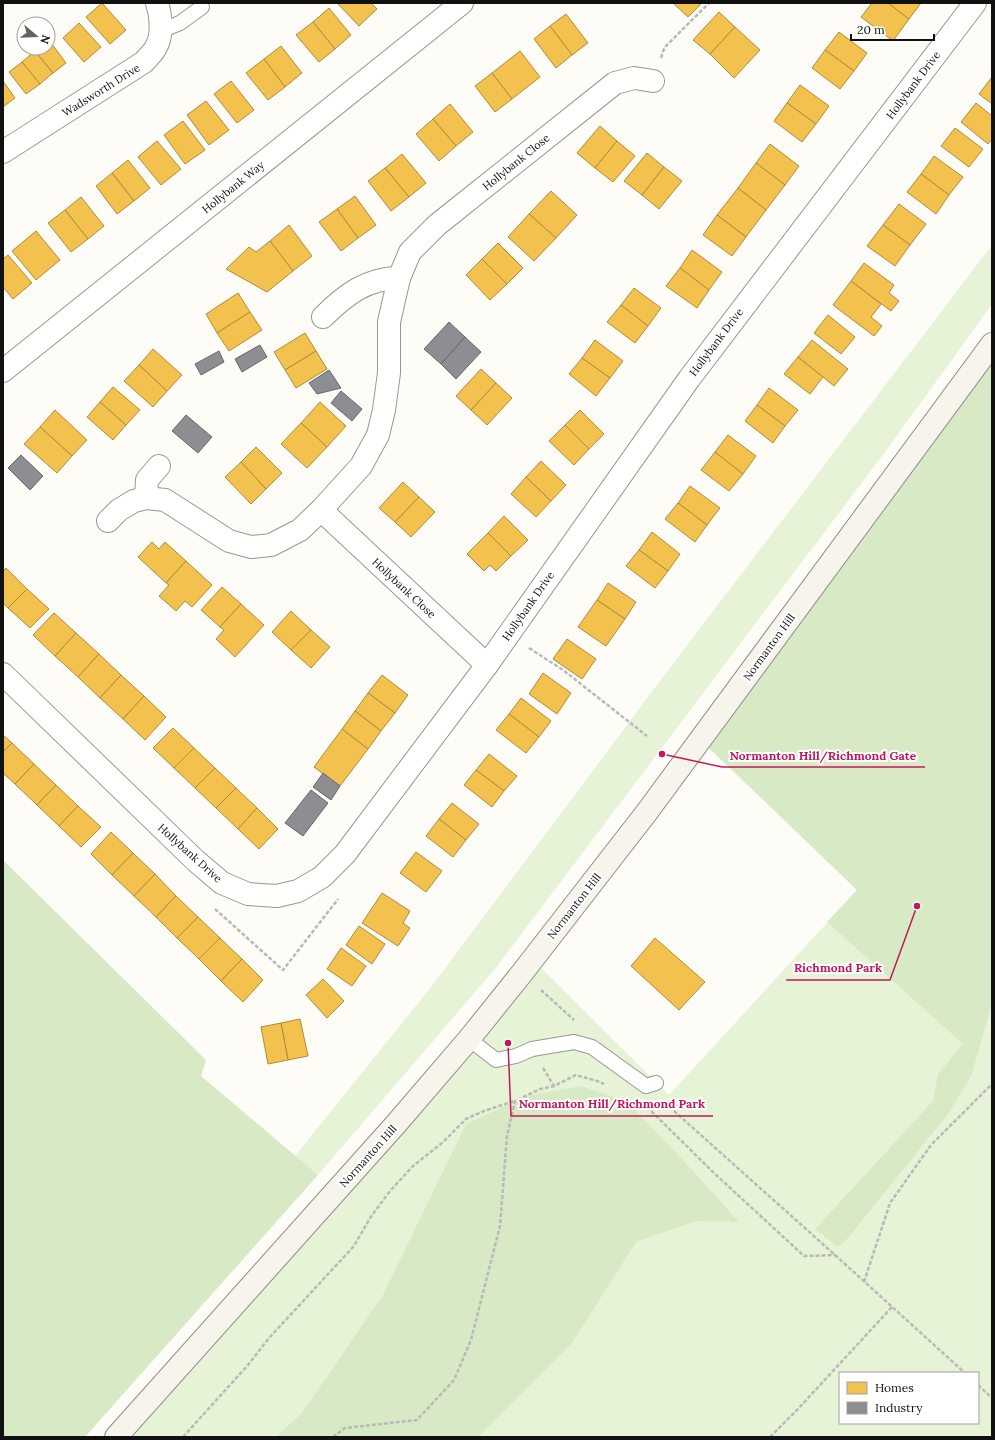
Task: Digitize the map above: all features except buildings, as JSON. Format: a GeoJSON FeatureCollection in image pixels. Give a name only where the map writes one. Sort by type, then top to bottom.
{"type":"FeatureCollection","features":[{"type":"Feature","properties":{"kind":"main road","name":"Normanton Hill"},"geometry":{"type":"LineString","coordinates":[[116,1437],[396,1124],[469,1039],[643,818],[992,344]]}},
{"type":"Feature","properties":{"kind":"street","name":"Wadsworth Drive"},"geometry":{"type":"LineString","coordinates":[[3,152],[144,62],[157,47],[160,31],[160,12],[157,3]]}},
{"type":"Feature","properties":{"kind":"street","name":"Hollybank Way"},"geometry":{"type":"LineString","coordinates":[[3,371],[462,3]]}},
{"type":"Feature","properties":{"kind":"street","name":"Hollybank Drive"},"geometry":{"type":"LineString","coordinates":[[3,674],[196,861],[222,884],[248,894],[277,896],[298,891],[322,877],[345,854],[487,665],[689,379],[975,3]]}},
{"type":"Feature","properties":{"kind":"street","name":"Hollybank Close"},"geometry":{"type":"LineString","coordinates":[[108,521],[120,510],[134,501],[146,498],[165,500],[229,541],[251,547],[271,545],[300,530],[321,510],[361,466],[378,435],[384,410],[389,373],[389,322],[399,278],[410,252],[437,225],[615,83],[634,78],[653,81]]}},
{"type":"Feature","properties":{"kind":"street"},"geometry":{"type":"LineString","coordinates":[[323,317],[334,306],[362,286],[386,278],[399,278]]}},
{"type":"Feature","properties":{"kind":"street"},"geometry":{"type":"LineString","coordinates":[[146,498],[147,480],[160,466]]}},
{"type":"Feature","properties":{"kind":"street","name":"Hollybank Close"},"geometry":{"type":"LineString","coordinates":[[321,510],[487,665]]}},
{"type":"Feature","properties":{"kind":"lane"},"geometry":{"type":"LineString","coordinates":[[160,31],[180,23],[202,7]]}},
{"type":"Feature","properties":{"kind":"lane"},"geometry":{"type":"LineString","coordinates":[[469,1039],[496,1060],[516,1056],[532,1049],[574,1042],[592,1047],[651,1084]]}},
{"type":"Feature","properties":{"kind":"path"},"geometry":{"type":"LineString","coordinates":[[653,81],[664,49],[709,3]]}},
{"type":"Feature","properties":{"kind":"path"},"geometry":{"type":"LineString","coordinates":[[526,646],[563,670],[647,736]]}},
{"type":"Feature","properties":{"kind":"path"},"geometry":{"type":"LineString","coordinates":[[215,909],[283,970],[338,899]]}},
{"type":"Feature","properties":{"kind":"path"},"geometry":{"type":"LineString","coordinates":[[538,987],[577,1023]]}},
{"type":"Feature","properties":{"kind":"path"},"geometry":{"type":"LineString","coordinates":[[184,1437],[248,1365],[269,1338],[354,1246],[370,1218],[390,1191],[413,1166],[442,1143],[466,1119],[484,1111],[515,1101],[540,1089],[554,1086],[576,1075],[597,1081],[609,1087]]}},
{"type":"Feature","properties":{"kind":"path"},"geometry":{"type":"LineString","coordinates":[[651,1084],[864,1282],[964,1372]]}},
{"type":"Feature","properties":{"kind":"path"},"geometry":{"type":"LineString","coordinates":[[864,1282],[890,1202],[931,1145],[992,1084]]}},
{"type":"Feature","properties":{"kind":"path"},"geometry":{"type":"LineString","coordinates":[[333,1437],[345,1428],[417,1420],[454,1380],[471,1340],[500,1226],[507,1136],[515,1101]]}},
{"type":"Feature","properties":{"kind":"path"},"geometry":{"type":"LineString","coordinates":[[641,1104],[648,1107],[714,1173],[804,1256],[835,1255]]}},
{"type":"Feature","properties":{"kind":"path"},"geometry":{"type":"LineString","coordinates":[[770,1437],[797,1410],[892,1307]]}},
{"type":"Feature","properties":{"kind":"path"},"geometry":{"type":"LineString","coordinates":[[979,1386],[992,1398]]}},
{"type":"Feature","properties":{"kind":"green space"},"geometry":{"type":"Polygon","coordinates":[[[992,245],[992,304],[891,444],[495,969],[318,1175],[295,1156],[435,982],[653,690],[992,245]]]}},
{"type":"Feature","properties":{"kind":"green space"},"geometry":{"type":"Polygon","coordinates":[[[992,364],[992,1437],[127,1437],[541,968],[669,1095],[857,890],[709,748],[992,364]]]}},
{"type":"Feature","properties":{"kind":"green space"},"geometry":{"type":"Polygon","coordinates":[[[992,364],[992,1003],[971,1077],[948,1114],[848,1238],[838,1247],[815,1229],[933,1101],[938,1074],[963,1044],[827,922],[857,890],[709,748],[992,364]]]}},
{"type":"Feature","properties":{"kind":"green space"},"geometry":{"type":"Polygon","coordinates":[[[3,860],[206,1060],[201,1076],[318,1175],[85,1437],[3,1437],[3,860]]]}},
{"type":"Feature","properties":{"kind":"green space"},"geometry":{"type":"Polygon","coordinates":[[[581,1086],[626,1101],[684,1161],[739,1222],[696,1221],[636,1242],[572,1343],[478,1437],[276,1437],[302,1413],[383,1295],[466,1124],[526,1096],[581,1086]]]}},
{"type":"Feature","properties":{"kind":"place","name":"Normanton Hill/Richmond Gate"},"geometry":{"type":"Point","coordinates":[662,754]}},
{"type":"Feature","properties":{"kind":"place","name":"Richmond Park"},"geometry":{"type":"Point","coordinates":[917,906]}},
{"type":"Feature","properties":{"kind":"place","name":"Normanton Hill/Richmond Park"},"geometry":{"type":"Point","coordinates":[508,1043]}}]}
